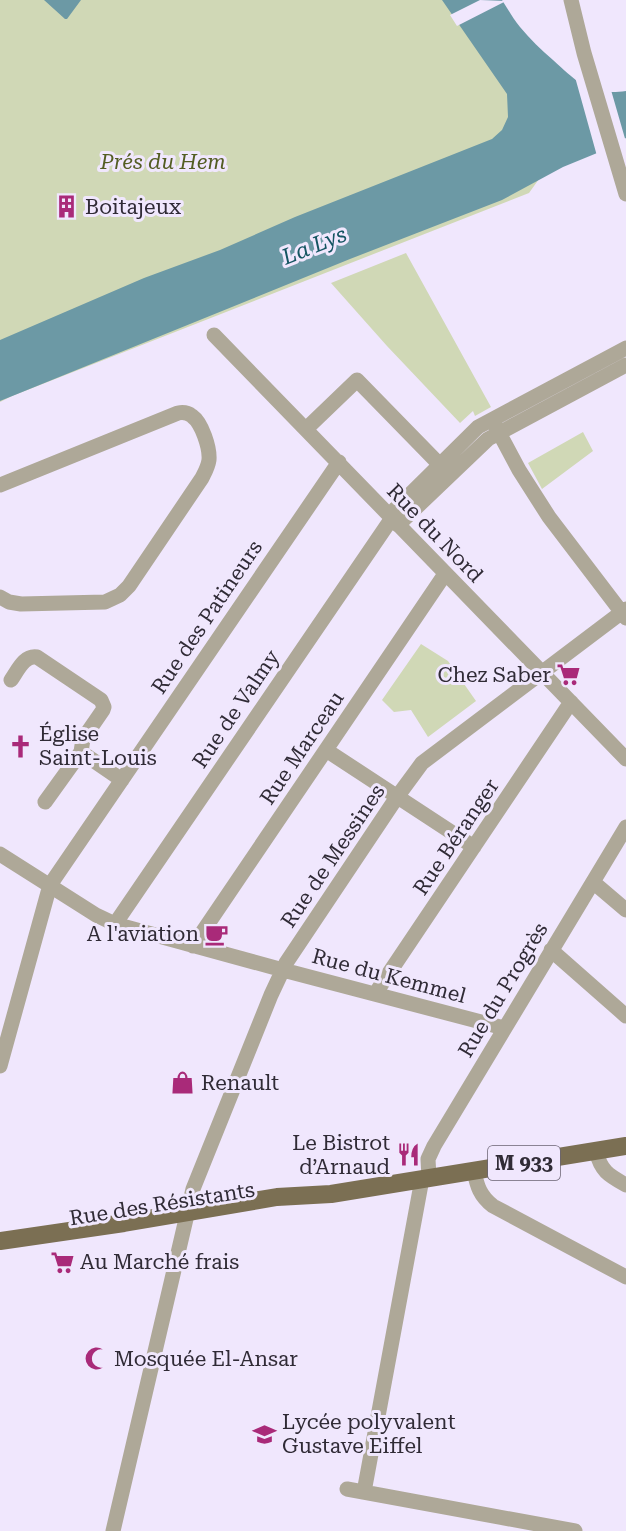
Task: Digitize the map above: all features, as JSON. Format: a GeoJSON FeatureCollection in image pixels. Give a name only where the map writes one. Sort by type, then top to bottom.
{"type":"FeatureCollection","features":[{"type":"Feature","properties":{"kind":"main road","name":"Rue des Résistants"},"geometry":{"type":"LineString","coordinates":[[0,1253],[277,1197],[331,1194],[626,1146]]}},
{"type":"Feature","properties":{"kind":"main road","name":"Rue des Résistants"},"geometry":{"type":"LineString","coordinates":[[0,1241],[124,1223],[186,1217]]}},
{"type":"Feature","properties":{"kind":"street"},"geometry":{"type":"LineString","coordinates":[[571,0],[584,53],[626,194]]}},
{"type":"Feature","properties":{"kind":"street","name":"Rue du Nord"},"geometry":{"type":"LineString","coordinates":[[214,335],[626,759]]}},
{"type":"Feature","properties":{"kind":"street"},"geometry":{"type":"LineString","coordinates":[[393,519],[479,447],[495,426],[626,348]]}},
{"type":"Feature","properties":{"kind":"street"},"geometry":{"type":"LineString","coordinates":[[393,519],[440,465],[478,428],[495,426],[626,365]]}},
{"type":"Feature","properties":{"kind":"street"},"geometry":{"type":"LineString","coordinates":[[306,429],[357,380],[440,465]]}},
{"type":"Feature","properties":{"kind":"street"},"geometry":{"type":"LineString","coordinates":[[0,485],[178,413],[189,414],[196,419],[208,444],[208,466],[202,478],[129,586],[120,595],[105,602],[21,604],[9,602],[0,597]]}},
{"type":"Feature","properties":{"kind":"street"},"geometry":{"type":"LineString","coordinates":[[495,426],[519,470],[549,517],[624,613]]}},
{"type":"Feature","properties":{"kind":"street","name":"Rue des Patineurs"},"geometry":{"type":"LineString","coordinates":[[0,1066],[50,885],[339,462]]}},
{"type":"Feature","properties":{"kind":"street","name":"Rue de Valmy"},"geometry":{"type":"LineString","coordinates":[[115,924],[393,519]]}},
{"type":"Feature","properties":{"kind":"street","name":"Rue Marceau"},"geometry":{"type":"LineString","coordinates":[[193,946],[445,574]]}},
{"type":"Feature","properties":{"kind":"street","name":"Rue de Messines"},"geometry":{"type":"LineString","coordinates":[[114,1531],[186,1217],[198,1177],[283,970],[397,797],[426,759],[624,613]]}},
{"type":"Feature","properties":{"kind":"street"},"geometry":{"type":"LineString","coordinates":[[11,680],[26,660],[32,656],[37,657],[101,700],[104,707],[83,739],[81,752],[45,802]]}},
{"type":"Feature","properties":{"kind":"street","name":"Rue Béranger"},"geometry":{"type":"LineString","coordinates":[[375,994],[571,702]]}},
{"type":"Feature","properties":{"kind":"street"},"geometry":{"type":"LineString","coordinates":[[326,750],[474,847]]}},
{"type":"Feature","properties":{"kind":"street"},"geometry":{"type":"LineString","coordinates":[[81,752],[122,780]]}},
{"type":"Feature","properties":{"kind":"street","name":"Rue du Progrès"},"geometry":{"type":"LineString","coordinates":[[364,1492],[431,1150],[626,827]]}},
{"type":"Feature","properties":{"kind":"street","name":"Rue du Kemmel"},"geometry":{"type":"LineString","coordinates":[[0,854],[96,915],[115,924],[504,1028]]}},
{"type":"Feature","properties":{"kind":"street"},"geometry":{"type":"LineString","coordinates":[[593,882],[626,910]]}},
{"type":"Feature","properties":{"kind":"street"},"geometry":{"type":"LineString","coordinates":[[551,950],[626,1016]]}},
{"type":"Feature","properties":{"kind":"street"},"geometry":{"type":"LineString","coordinates":[[596,1151],[604,1170],[626,1185]]}},
{"type":"Feature","properties":{"kind":"street"},"geometry":{"type":"LineString","coordinates":[[474,1171],[479,1191],[484,1199],[493,1206],[626,1277]]}},
{"type":"Feature","properties":{"kind":"street"},"geometry":{"type":"LineString","coordinates":[[347,1489],[575,1531]]}},
{"type":"Feature","properties":{"kind":"green space","name":"Prés du Hem"},"geometry":{"type":"Polygon","coordinates":[[[0,0],[473,0],[549,165],[529,193],[0,402],[0,0]]]}},
{"type":"Feature","properties":{"kind":"green space"},"geometry":{"type":"Polygon","coordinates":[[[406,253],[491,407],[475,416],[473,411],[460,423],[331,283],[406,253]]]}},
{"type":"Feature","properties":{"kind":"green space"},"geometry":{"type":"Polygon","coordinates":[[[583,432],[593,451],[542,489],[528,463],[583,432]]]}},
{"type":"Feature","properties":{"kind":"green space"},"geometry":{"type":"Polygon","coordinates":[[[421,644],[448,661],[476,701],[428,737],[411,710],[394,712],[382,700],[421,644]]]}},
{"type":"Feature","properties":{"kind":"water"},"geometry":{"type":"Polygon","coordinates":[[[44,0],[81,0],[65,19],[44,0]]]}},
{"type":"Feature","properties":{"kind":"water","name":"La Lys"},"geometry":{"type":"Polygon","coordinates":[[[442,0],[502,0],[528,36],[577,81],[593,89],[626,91],[626,138],[563,167],[502,200],[0,401],[0,340],[144,278],[220,250],[295,217],[492,139],[502,130],[508,117],[507,94],[442,0]]]}},
{"type":"Feature","properties":{"kind":"pier"},"geometry":{"type":"Polygon","coordinates":[[[480,0],[506,1],[457,26],[450,15],[480,0]]]}},
{"type":"Feature","properties":{"kind":"pier"},"geometry":{"type":"Polygon","coordinates":[[[575,77],[590,85],[611,90],[626,142],[597,156],[575,77]]]}},
{"type":"Feature","properties":{"kind":"place","name":"Boitajeux"},"geometry":{"type":"Point","coordinates":[67,207]}},
{"type":"Feature","properties":{"kind":"place","name":"Chez Saber"},"geometry":{"type":"Point","coordinates":[569,675]}},
{"type":"Feature","properties":{"kind":"place","name":"Église Saint-Louis"},"geometry":{"type":"Point","coordinates":[21,746]}},
{"type":"Feature","properties":{"kind":"place","name":"A l'aviation"},"geometry":{"type":"Point","coordinates":[217,934]}},
{"type":"Feature","properties":{"kind":"place","name":"Renault"},"geometry":{"type":"Point","coordinates":[183,1083]}},
{"type":"Feature","properties":{"kind":"place","name":"Le Bistrot d’Arnaud"},"geometry":{"type":"Point","coordinates":[408,1155]}},
{"type":"Feature","properties":{"kind":"place","name":"Au Marché frais"},"geometry":{"type":"Point","coordinates":[62,1262]}},
{"type":"Feature","properties":{"kind":"place","name":"Mosquée El-Ansar"},"geometry":{"type":"Point","coordinates":[96,1359]}},
{"type":"Feature","properties":{"kind":"place","name":"Lycée polyvalent Gustave Eiffel"},"geometry":{"type":"Point","coordinates":[264,1434]}}]}
